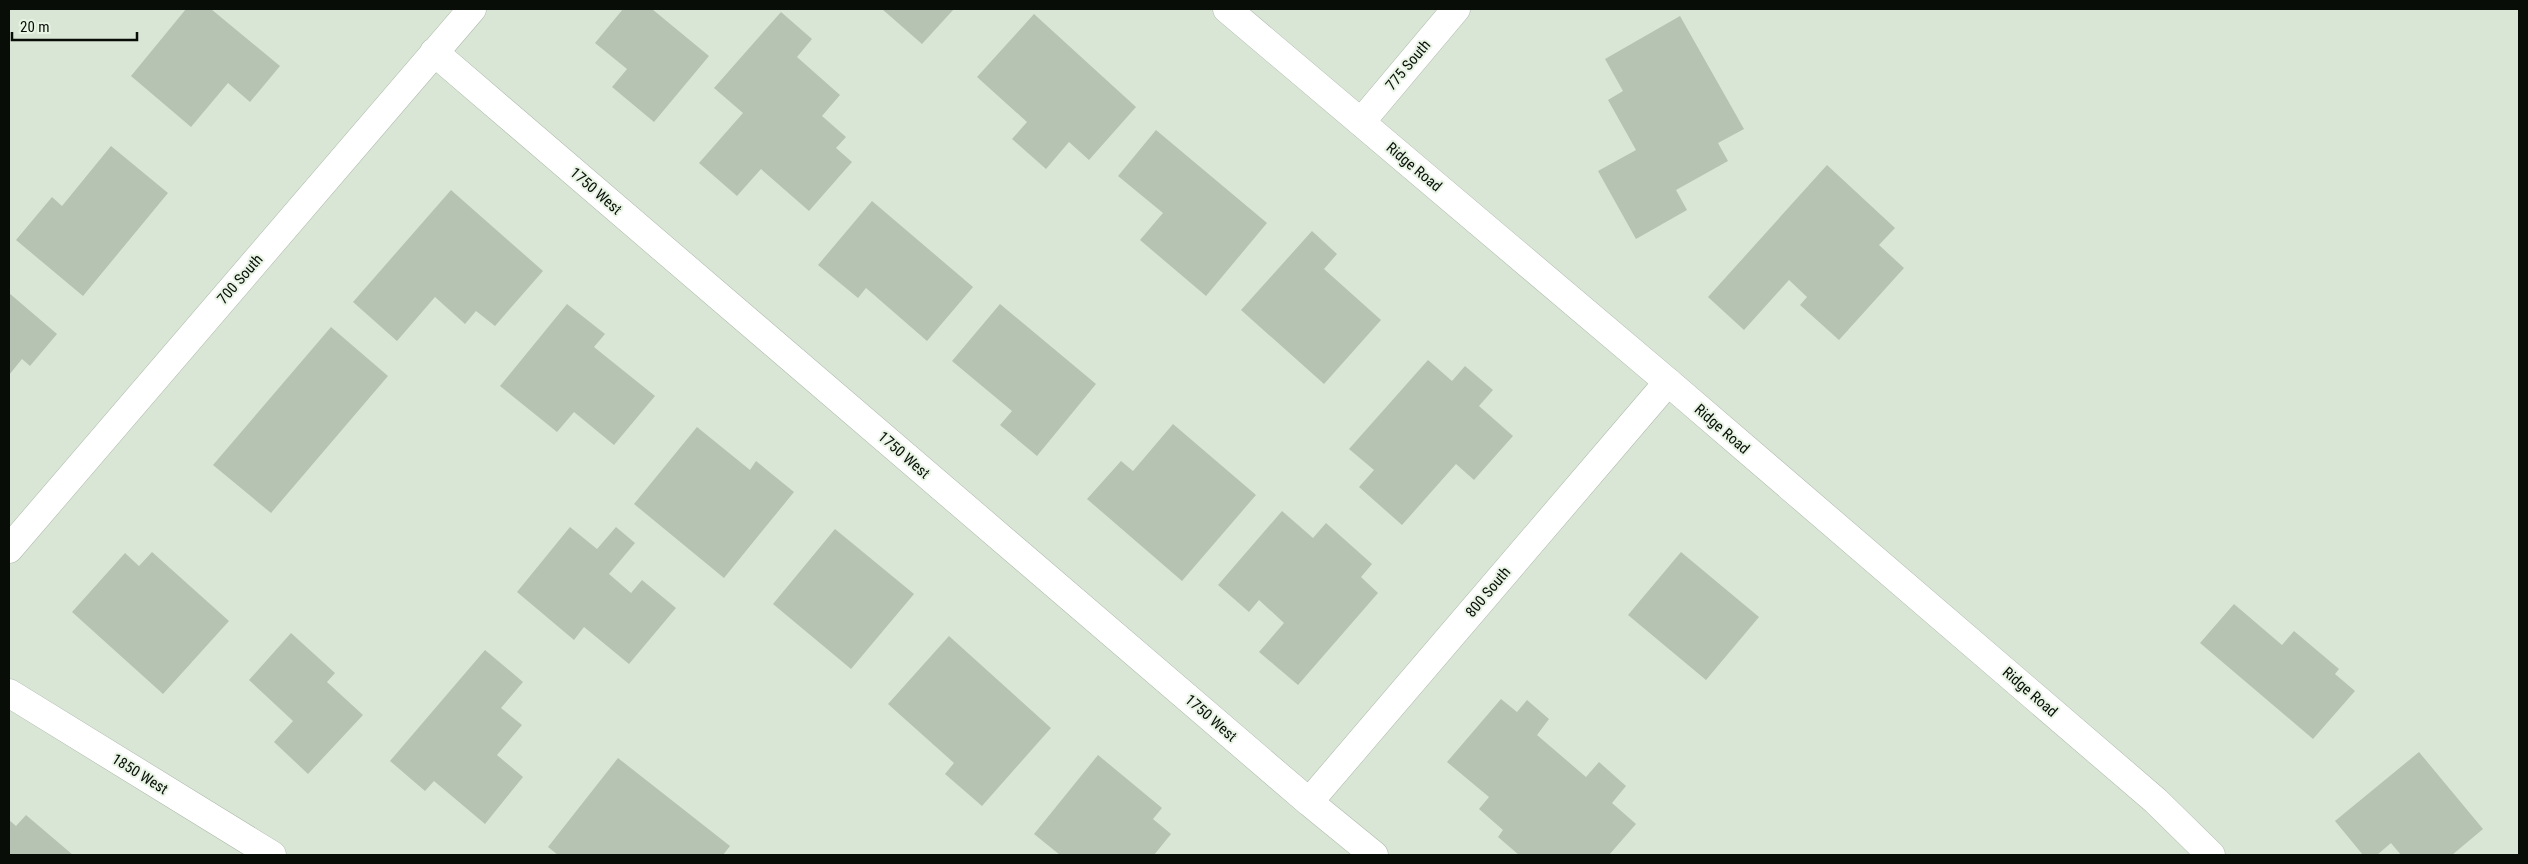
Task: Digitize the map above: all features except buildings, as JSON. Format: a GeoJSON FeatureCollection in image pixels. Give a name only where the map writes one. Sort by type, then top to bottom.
{"type":"FeatureCollection","features":[{"type":"Feature","properties":{"kind":"street","name":"700 South"},"geometry":{"type":"LineString","coordinates":[[9,549],[472,9]]}},
{"type":"Feature","properties":{"kind":"street","name":"Ridge Road"},"geometry":{"type":"LineString","coordinates":[[1227,9],[1668,382],[2156,801],[2212,855]]}},
{"type":"Feature","properties":{"kind":"street","name":"775 South"},"geometry":{"type":"LineString","coordinates":[[1361,122],[1456,9]]}},
{"type":"Feature","properties":{"kind":"street","name":"1750 West"},"geometry":{"type":"LineString","coordinates":[[434,52],[1309,802],[1374,855]]}},
{"type":"Feature","properties":{"kind":"street","name":"800 South"},"geometry":{"type":"LineString","coordinates":[[1309,802],[1668,382]]}},
{"type":"Feature","properties":{"kind":"street","name":"1850 West"},"geometry":{"type":"LineString","coordinates":[[9,692],[272,855]]}}]}
